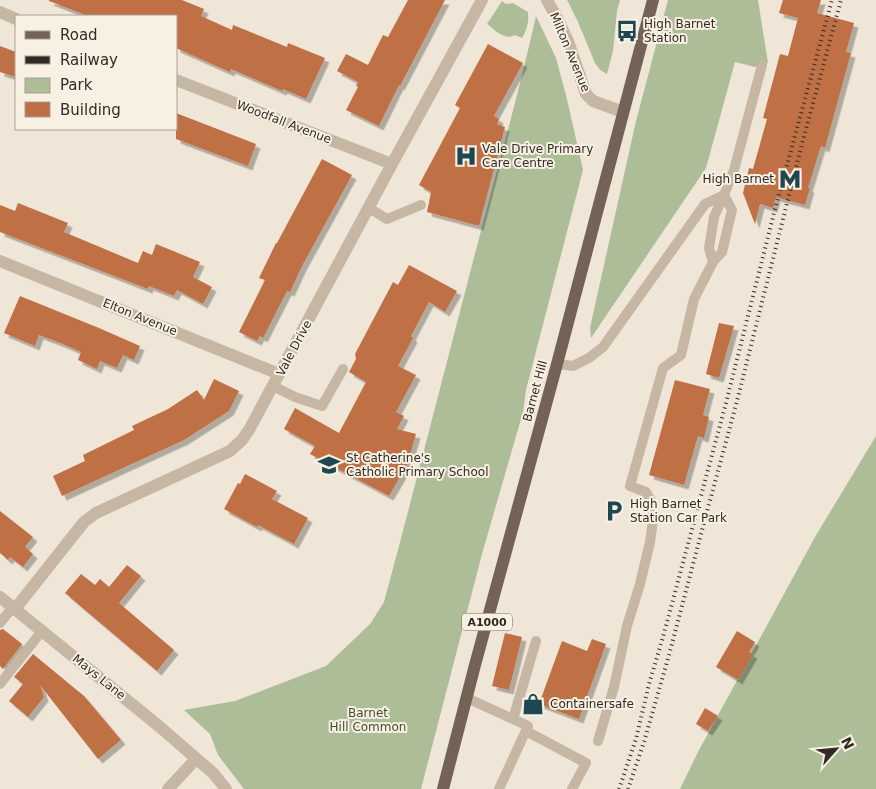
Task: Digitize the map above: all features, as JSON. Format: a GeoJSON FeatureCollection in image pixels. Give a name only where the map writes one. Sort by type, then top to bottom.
{"type":"FeatureCollection","features":[{"type":"Feature","properties":{"kind":"main road","name":"Barnet Hill"},"geometry":{"type":"LineString","coordinates":[[443,789],[653,0]]}},
{"type":"Feature","properties":{"kind":"street","name":"Vale Drive"},"geometry":{"type":"LineString","coordinates":[[14,608],[84,522],[96,512],[230,451],[246,435],[482,0]]}},
{"type":"Feature","properties":{"kind":"street","name":"Milton Avenue"},"geometry":{"type":"LineString","coordinates":[[547,0],[568,41],[586,94],[593,100],[623,112]]}},
{"type":"Feature","properties":{"kind":"street"},"geometry":{"type":"LineString","coordinates":[[0,12],[15,18]]}},
{"type":"Feature","properties":{"kind":"street","name":"Woodfall Avenue"},"geometry":{"type":"LineString","coordinates":[[178,81],[392,164]]}},
{"type":"Feature","properties":{"kind":"street","name":"Elton Avenue"},"geometry":{"type":"LineString","coordinates":[[0,261],[276,380]]}},
{"type":"Feature","properties":{"kind":"street","name":"Mays Lane"},"geometry":{"type":"LineString","coordinates":[[0,597],[160,727],[213,773],[226,789]]}},
{"type":"Feature","properties":{"kind":"street"},"geometry":{"type":"LineString","coordinates":[[168,789],[196,759]]}},
{"type":"Feature","properties":{"kind":"lane"},"geometry":{"type":"LineString","coordinates":[[713,262],[709,248],[714,217],[734,170],[762,65]]}},
{"type":"Feature","properties":{"kind":"lane"},"geometry":{"type":"LineString","coordinates":[[598,741],[614,687],[627,626],[640,584],[653,520],[651,501],[646,492],[630,486],[663,368],[681,355],[694,299],[713,262],[722,252],[732,210],[724,195]]}},
{"type":"Feature","properties":{"kind":"lane"},"geometry":{"type":"LineString","coordinates":[[557,364],[573,366],[590,358],[603,347],[706,204],[724,195]]}},
{"type":"Feature","properties":{"kind":"lane"},"geometry":{"type":"LineString","coordinates":[[369,208],[386,219],[420,205]]}},
{"type":"Feature","properties":{"kind":"lane"},"geometry":{"type":"LineString","coordinates":[[276,380],[295,397],[322,406],[343,369]]}},
{"type":"Feature","properties":{"kind":"lane"},"geometry":{"type":"LineString","coordinates":[[0,623],[14,608]]}},
{"type":"Feature","properties":{"kind":"lane"},"geometry":{"type":"LineString","coordinates":[[0,684],[42,630]]}},
{"type":"Feature","properties":{"kind":"lane"},"geometry":{"type":"LineString","coordinates":[[513,719],[536,641]]}},
{"type":"Feature","properties":{"kind":"lane"},"geometry":{"type":"LineString","coordinates":[[467,698],[528,726],[500,789]]}},
{"type":"Feature","properties":{"kind":"lane"},"geometry":{"type":"LineString","coordinates":[[526,731],[586,763],[572,789]]}},
{"type":"Feature","properties":{"kind":"green space"},"geometry":{"type":"Polygon","coordinates":[[[567,0],[620,0],[613,51],[607,74],[600,70],[595,63],[567,0]]]}},
{"type":"Feature","properties":{"kind":"green space"},"geometry":{"type":"Polygon","coordinates":[[[668,0],[758,0],[768,63],[755,67],[735,62],[706,168],[591,338],[590,328],[636,121],[668,0]]]}},
{"type":"Feature","properties":{"kind":"green space"},"geometry":{"type":"Polygon","coordinates":[[[502,1],[506,4],[513,3],[528,12],[527,26],[522,38],[515,35],[504,36],[487,24],[502,1]]]}},
{"type":"Feature","properties":{"kind":"green space","name":"Barnet Hill Common"},"geometry":{"type":"Polygon","coordinates":[[[536,16],[556,58],[583,170],[526,390],[523,412],[482,554],[421,789],[244,789],[218,755],[210,734],[184,710],[235,701],[326,666],[370,624],[384,602],[513,111],[536,16]]]}},
{"type":"Feature","properties":{"kind":"green space"},"geometry":{"type":"Polygon","coordinates":[[[876,436],[876,789],[680,789],[698,752],[815,537],[876,436]]]}},
{"type":"Feature","properties":{"kind":"building"},"geometry":{"type":"Polygon","coordinates":[[[182,0],[204,9],[201,16],[232,30],[233,25],[287,47],[288,43],[325,58],[306,99],[231,69],[230,72],[178,49],[178,15],[85,15],[49,1],[182,0]]]}},
{"type":"Feature","properties":{"kind":"building"},"geometry":{"type":"Polygon","coordinates":[[[408,0],[445,0],[379,126],[346,110],[358,87],[356,86],[358,82],[337,71],[346,54],[368,65],[383,35],[388,37],[408,0]]]}},
{"type":"Feature","properties":{"kind":"building"},"geometry":{"type":"Polygon","coordinates":[[[783,0],[821,0],[817,13],[854,23],[846,52],[851,53],[825,148],[821,146],[808,188],[810,188],[805,205],[776,197],[773,208],[760,204],[755,224],[743,193],[749,168],[753,169],[767,119],[763,118],[780,54],[788,56],[798,18],[779,13],[783,0]]]}},
{"type":"Feature","properties":{"kind":"building","name":"Vale Drive Primary Care Centre"},"geometry":{"type":"Polygon","coordinates":[[[488,44],[523,63],[494,116],[499,119],[497,124],[505,127],[479,226],[427,212],[431,192],[419,185],[460,108],[455,105],[488,44]]]}},
{"type":"Feature","properties":{"kind":"building"},"geometry":{"type":"Polygon","coordinates":[[[0,46],[15,52],[15,77],[0,72],[0,46]]]}},
{"type":"Feature","properties":{"kind":"building"},"geometry":{"type":"Polygon","coordinates":[[[178,114],[256,144],[248,166],[176,139],[178,114]]]}},
{"type":"Feature","properties":{"kind":"building"},"geometry":{"type":"Polygon","coordinates":[[[322,159],[352,175],[302,266],[290,292],[287,291],[263,338],[260,336],[257,341],[239,332],[265,280],[259,278],[322,159]]]}},
{"type":"Feature","properties":{"kind":"building"},"geometry":{"type":"Polygon","coordinates":[[[18,203],[68,223],[64,232],[138,263],[143,251],[152,255],[156,244],[200,262],[193,277],[212,287],[203,304],[177,290],[174,296],[149,286],[148,289],[0,232],[0,205],[15,211],[18,203]]]}},
{"type":"Feature","properties":{"kind":"building"},"geometry":{"type":"Polygon","coordinates":[[[409,265],[457,291],[445,312],[429,302],[398,366],[416,375],[396,412],[404,416],[397,429],[416,434],[407,465],[389,496],[310,454],[315,446],[284,429],[295,408],[339,433],[366,382],[349,372],[356,359],[355,354],[393,282],[398,285],[409,265]]]}},
{"type":"Feature","properties":{"kind":"building"},"geometry":{"type":"Polygon","coordinates":[[[20,296],[140,346],[134,360],[123,355],[117,368],[100,361],[97,369],[78,360],[81,352],[63,344],[39,335],[35,346],[4,333],[20,296]]]}},
{"type":"Feature","properties":{"kind":"building"},"geometry":{"type":"Polygon","coordinates":[[[719,323],[734,326],[719,378],[706,374],[719,323]]]}},
{"type":"Feature","properties":{"kind":"building"},"geometry":{"type":"Polygon","coordinates":[[[214,379],[239,391],[229,411],[184,440],[62,496],[53,476],[85,461],[83,455],[134,430],[132,426],[168,409],[197,390],[204,400],[214,379]]]}},
{"type":"Feature","properties":{"kind":"building"},"geometry":{"type":"Polygon","coordinates":[[[675,380],[710,389],[703,415],[709,417],[704,438],[698,436],[684,485],[649,475],[675,380]]]}},
{"type":"Feature","properties":{"kind":"building"},"geometry":{"type":"Polygon","coordinates":[[[245,474],[277,491],[272,499],[308,518],[294,544],[224,509],[245,474]]]}},
{"type":"Feature","properties":{"kind":"building"},"geometry":{"type":"Polygon","coordinates":[[[0,511],[33,537],[25,547],[33,554],[23,567],[10,557],[8,560],[0,553],[0,511]]]}},
{"type":"Feature","properties":{"kind":"building"},"geometry":{"type":"Polygon","coordinates":[[[127,565],[141,576],[119,603],[174,650],[157,671],[65,593],[81,574],[95,585],[100,579],[109,587],[127,565]]]}},
{"type":"Feature","properties":{"kind":"building"},"geometry":{"type":"Polygon","coordinates":[[[3,629],[22,644],[3,669],[0,666],[0,630],[3,629]]]}},
{"type":"Feature","properties":{"kind":"building"},"geometry":{"type":"Polygon","coordinates":[[[737,631],[755,642],[749,652],[753,654],[738,680],[716,667],[737,631]]]}},
{"type":"Feature","properties":{"kind":"building"},"geometry":{"type":"Polygon","coordinates":[[[505,633],[522,637],[509,690],[492,686],[505,633]]]}},
{"type":"Feature","properties":{"kind":"building"},"geometry":{"type":"Polygon","coordinates":[[[592,639],[606,644],[579,719],[539,704],[562,641],[587,651],[592,639]]]}},
{"type":"Feature","properties":{"kind":"building"},"geometry":{"type":"Polygon","coordinates":[[[33,654],[84,696],[121,740],[98,759],[40,685],[44,697],[28,717],[9,701],[23,684],[14,677],[33,654]]]}},
{"type":"Feature","properties":{"kind":"building"},"geometry":{"type":"Polygon","coordinates":[[[705,708],[718,716],[708,731],[696,724],[705,708]]]}},
{"type":"Feature","properties":{"kind":"railway"},"geometry":{"type":"LineString","coordinates":[[619,789],[636,739],[649,684],[726,403],[775,209],[832,0]]}},
{"type":"Feature","properties":{"kind":"railway"},"geometry":{"type":"LineString","coordinates":[[628,789],[644,742],[669,655],[841,0]]}},
{"type":"Feature","properties":{"kind":"place","name":"High Barnet Station"},"geometry":{"type":"Point","coordinates":[627,31]}},
{"type":"Feature","properties":{"kind":"place","name":"Vale Drive Primary Care Centre"},"geometry":{"type":"Point","coordinates":[466,156]}},
{"type":"Feature","properties":{"kind":"place","name":"High Barnet"},"geometry":{"type":"Point","coordinates":[790,179]}},
{"type":"Feature","properties":{"kind":"place","name":"St Catherine's Catholic Primary School"},"geometry":{"type":"Point","coordinates":[329,465]}},
{"type":"Feature","properties":{"kind":"place","name":"High Barnet Station Car Park"},"geometry":{"type":"Point","coordinates":[614,511]}},
{"type":"Feature","properties":{"kind":"place","name":"Containersafe"},"geometry":{"type":"Point","coordinates":[533,704]}}]}
